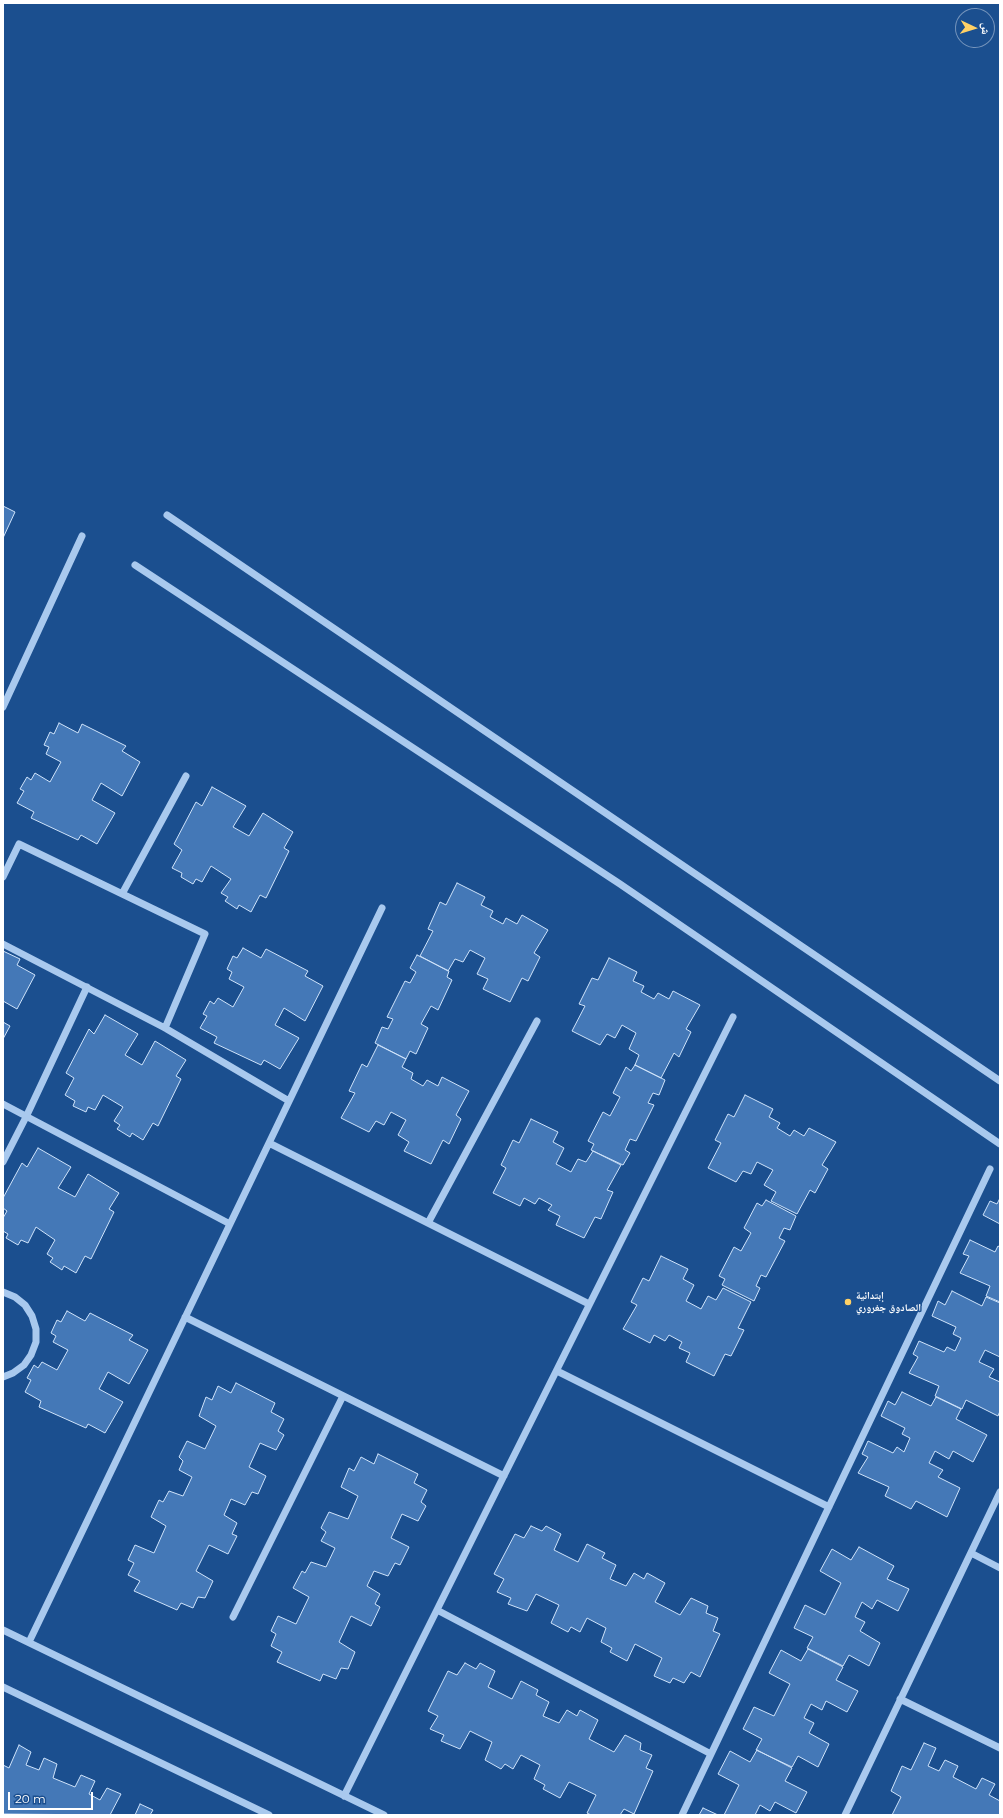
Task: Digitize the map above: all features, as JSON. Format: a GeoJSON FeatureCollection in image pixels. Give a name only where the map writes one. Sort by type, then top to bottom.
{"type":"FeatureCollection","features":[{"type":"Feature","properties":{"kind":"street"},"geometry":{"type":"LineString","coordinates":[[167,515],[1000,1081]]}},
{"type":"Feature","properties":{"kind":"street"},"geometry":{"type":"LineString","coordinates":[[3,707],[82,536]]}},
{"type":"Feature","properties":{"kind":"street"},"geometry":{"type":"LineString","coordinates":[[135,566],[620,884],[1000,1144]]}},
{"type":"Feature","properties":{"kind":"street"},"geometry":{"type":"LineString","coordinates":[[122,894],[186,776]]}},
{"type":"Feature","properties":{"kind":"street"},"geometry":{"type":"LineString","coordinates":[[3,877],[19,844],[205,934],[165,1028]]}},
{"type":"Feature","properties":{"kind":"street"},"geometry":{"type":"LineString","coordinates":[[29,1642],[382,908]]}},
{"type":"Feature","properties":{"kind":"street"},"geometry":{"type":"LineString","coordinates":[[3,944],[165,1028],[289,1101]]}},
{"type":"Feature","properties":{"kind":"street"},"geometry":{"type":"LineString","coordinates":[[3,1162],[26,1117],[87,987]]}},
{"type":"Feature","properties":{"kind":"street"},"geometry":{"type":"LineString","coordinates":[[344,1796],[733,1017]]}},
{"type":"Feature","properties":{"kind":"street"},"geometry":{"type":"LineString","coordinates":[[428,1223],[537,1021]]}},
{"type":"Feature","properties":{"kind":"street"},"geometry":{"type":"LineString","coordinates":[[3,1104],[230,1224]]}},
{"type":"Feature","properties":{"kind":"street"},"geometry":{"type":"LineString","coordinates":[[269,1143],[590,1304]]}},
{"type":"Feature","properties":{"kind":"street"},"geometry":{"type":"LineString","coordinates":[[682,1815],[990,1169]]}},
{"type":"Feature","properties":{"kind":"street"},"geometry":{"type":"LineString","coordinates":[[3,1292],[15,1297],[25,1305],[32,1316],[36,1329],[36,1342],[31,1355],[24,1365],[13,1373],[3,1377]]}},
{"type":"Feature","properties":{"kind":"street"},"geometry":{"type":"LineString","coordinates":[[185,1317],[504,1476]]}},
{"type":"Feature","properties":{"kind":"street"},"geometry":{"type":"LineString","coordinates":[[557,1370],[829,1507]]}},
{"type":"Feature","properties":{"kind":"street"},"geometry":{"type":"LineString","coordinates":[[233,1617],[343,1396]]}},
{"type":"Feature","properties":{"kind":"street"},"geometry":{"type":"LineString","coordinates":[[845,1815],[1000,1492]]}},
{"type":"Feature","properties":{"kind":"street"},"geometry":{"type":"LineString","coordinates":[[971,1552],[1000,1568]]}},
{"type":"Feature","properties":{"kind":"street"},"geometry":{"type":"LineString","coordinates":[[437,1610],[711,1754]]}},
{"type":"Feature","properties":{"kind":"street"},"geometry":{"type":"LineString","coordinates":[[3,1630],[384,1815]]}},
{"type":"Feature","properties":{"kind":"street"},"geometry":{"type":"LineString","coordinates":[[3,1687],[270,1815]]}},
{"type":"Feature","properties":{"kind":"street"},"geometry":{"type":"LineString","coordinates":[[900,1699],[1000,1748]]}},
{"type":"Feature","properties":{"kind":"building"},"geometry":{"type":"Polygon","coordinates":[[[3,506],[15,512],[3,538],[3,506]]]}},
{"type":"Feature","properties":{"kind":"building"},"geometry":{"type":"Polygon","coordinates":[[[59,723],[78,733],[82,724],[126,746],[122,751],[140,762],[122,796],[101,783],[92,800],[115,813],[97,844],[81,835],[78,840],[31,818],[34,812],[17,803],[24,791],[20,789],[27,777],[31,780],[35,773],[50,782],[61,762],[46,754],[49,747],[44,745],[50,732],[54,734],[59,723]]]}},
{"type":"Feature","properties":{"kind":"building"},"geometry":{"type":"Polygon","coordinates":[[[212,787],[246,806],[233,827],[249,836],[263,813],[293,832],[284,848],[289,851],[266,898],[260,895],[251,912],[239,905],[237,909],[225,901],[228,897],[221,893],[231,879],[211,866],[202,882],[196,879],[193,884],[181,877],[182,873],[172,868],[182,850],[174,844],[196,802],[202,806],[212,787]]]}},
{"type":"Feature","properties":{"kind":"building"},"geometry":{"type":"Polygon","coordinates":[[[457,883],[485,897],[481,905],[493,911],[490,917],[503,924],[506,918],[517,924],[522,915],[548,930],[534,953],[540,957],[528,981],[522,978],[510,1002],[483,989],[488,979],[477,974],[485,958],[470,950],[463,962],[455,959],[448,971],[420,956],[433,931],[428,929],[440,902],[446,905],[457,883]]]}},
{"type":"Feature","properties":{"kind":"building"},"geometry":{"type":"Polygon","coordinates":[[[243,948],[261,958],[266,949],[308,971],[305,976],[323,986],[305,1021],[284,1008],[275,1025],[299,1038],[280,1069],[264,1060],[261,1065],[214,1043],[217,1037],[200,1028],[207,1016],[203,1014],[210,1001],[214,1004],[218,998],[233,1007],[244,987],[229,979],[232,972],[227,969],[233,956],[237,958],[243,948]]]}},
{"type":"Feature","properties":{"kind":"building"},"geometry":{"type":"Polygon","coordinates":[[[3,951],[20,959],[17,965],[35,975],[17,1009],[3,1001],[3,951]]]}},
{"type":"Feature","properties":{"kind":"building"},"geometry":{"type":"Polygon","coordinates":[[[417,955],[449,971],[447,977],[452,980],[438,1010],[431,1006],[421,1024],[428,1028],[416,1054],[410,1051],[406,1059],[375,1043],[382,1027],[388,1029],[393,1019],[387,1017],[405,981],[410,983],[416,972],[410,968],[417,955]]]}},
{"type":"Feature","properties":{"kind":"building"},"geometry":{"type":"Polygon","coordinates":[[[609,958],[637,972],[633,981],[644,986],[641,992],[654,999],[658,993],[669,999],[673,991],[700,1005],[686,1029],[691,1032],[679,1057],[674,1053],[661,1078],[635,1065],[639,1055],[629,1049],[636,1033],[622,1025],[615,1038],[607,1034],[600,1045],[572,1031],[585,1006],[579,1004],[592,978],[598,980],[609,958]]]}},
{"type":"Feature","properties":{"kind":"building"},"geometry":{"type":"Polygon","coordinates":[[[105,1015],[138,1034],[125,1055],[142,1065],[155,1041],[186,1060],[176,1076],[181,1079],[158,1126],[153,1123],[143,1140],[132,1133],[130,1137],[117,1129],[120,1125],[114,1121],[123,1107],[103,1095],[95,1110],[88,1107],[86,1112],[73,1106],[75,1101],[65,1095],[74,1078],[66,1073],[89,1029],[94,1034],[105,1015]]]}},
{"type":"Feature","properties":{"kind":"building"},"geometry":{"type":"Polygon","coordinates":[[[3,1022],[10,1026],[3,1039],[3,1022]]]}},
{"type":"Feature","properties":{"kind":"building"},"geometry":{"type":"Polygon","coordinates":[[[378,1045],[406,1059],[402,1067],[413,1073],[411,1079],[423,1086],[427,1080],[438,1086],[442,1077],[469,1091],[456,1115],[461,1119],[449,1144],[443,1140],[431,1164],[404,1151],[409,1142],[398,1135],[406,1120],[391,1112],[384,1125],[376,1121],[369,1132],[341,1118],[355,1093],[349,1091],[362,1064],[367,1067],[378,1045]]]}},
{"type":"Feature","properties":{"kind":"building"},"geometry":{"type":"Polygon","coordinates":[[[635,1065],[665,1080],[659,1095],[653,1093],[648,1103],[654,1105],[636,1141],[630,1139],[625,1150],[630,1153],[623,1165],[591,1150],[594,1144],[588,1141],[603,1112],[610,1116],[620,1097],[613,1093],[626,1067],[631,1071],[635,1065]]]}},
{"type":"Feature","properties":{"kind":"building"},"geometry":{"type":"Polygon","coordinates":[[[745,1095],[773,1109],[769,1117],[780,1123],[777,1128],[790,1136],[794,1130],[804,1136],[809,1128],[836,1142],[822,1165],[828,1169],[815,1193],[810,1190],[797,1214],[771,1201],[776,1192],[764,1185],[773,1170],[757,1162],[751,1174],[743,1171],[736,1182],[708,1168],[721,1143],[715,1140],[728,1114],[734,1117],[745,1095]]]}},
{"type":"Feature","properties":{"kind":"building"},"geometry":{"type":"Polygon","coordinates":[[[531,1119],[558,1132],[553,1142],[564,1148],[556,1164],[571,1172],[578,1159],[586,1162],[593,1151],[621,1165],[607,1190],[613,1192],[601,1219],[595,1217],[584,1238],[556,1225],[560,1216],[548,1210],[552,1205],[539,1198],[535,1204],[524,1198],[520,1206],[493,1193],[506,1168],[501,1165],[513,1140],[519,1143],[531,1119]]]}},
{"type":"Feature","properties":{"kind":"building"},"geometry":{"type":"Polygon","coordinates":[[[38,1148],[71,1167],[58,1188],[75,1197],[88,1174],[119,1193],[109,1209],[114,1212],[91,1259],[85,1256],[76,1273],[64,1266],[62,1270],[50,1262],[53,1258],[47,1254],[55,1240],[36,1227],[28,1243],[21,1240],[18,1245],[6,1238],[8,1234],[3,1231],[3,1218],[7,1211],[3,1208],[3,1198],[22,1163],[27,1167],[38,1148]]]}},
{"type":"Feature","properties":{"kind":"building"},"geometry":{"type":"Polygon","coordinates":[[[1000,1198],[1000,1224],[983,1215],[990,1201],[997,1204],[1000,1198]]]}},
{"type":"Feature","properties":{"kind":"building"},"geometry":{"type":"Polygon","coordinates":[[[766,1200],[796,1216],[790,1230],[784,1228],[779,1238],[785,1241],[766,1277],[761,1275],[756,1286],[760,1288],[754,1301],[722,1285],[725,1279],[719,1276],[734,1247],[741,1251],[751,1233],[744,1228],[757,1203],[762,1206],[766,1200]]]}},
{"type":"Feature","properties":{"kind":"building"},"geometry":{"type":"Polygon","coordinates":[[[970,1240],[995,1252],[998,1246],[1000,1247],[1000,1302],[986,1296],[990,1286],[960,1273],[969,1256],[963,1254],[970,1240]]]}},
{"type":"Feature","properties":{"kind":"building"},"geometry":{"type":"Polygon","coordinates":[[[661,1256],[688,1269],[683,1279],[694,1285],[686,1301],[701,1309],[708,1296],[716,1300],[723,1288],[751,1302],[738,1328],[744,1330],[731,1356],[725,1354],[714,1376],[686,1362],[690,1353],[679,1348],[682,1342],[669,1335],[665,1341],[654,1335],[650,1343],[623,1329],[637,1305],[631,1302],[643,1278],[649,1281],[661,1256]]]}},
{"type":"Feature","properties":{"kind":"building"},"geometry":{"type":"Polygon","coordinates":[[[952,1291],[982,1306],[986,1297],[1000,1303],[1000,1357],[985,1350],[979,1362],[994,1369],[989,1377],[1000,1382],[1000,1411],[998,1416],[966,1400],[962,1409],[935,1396],[939,1386],[909,1373],[918,1357],[913,1354],[919,1341],[944,1352],[947,1347],[955,1351],[961,1338],[953,1334],[956,1327],[932,1316],[938,1301],[945,1305],[952,1291]]]}},
{"type":"Feature","properties":{"kind":"building"},"geometry":{"type":"Polygon","coordinates":[[[67,1311],[85,1321],[90,1313],[133,1335],[129,1340],[148,1350],[129,1384],[108,1372],[99,1389],[123,1402],[105,1433],[88,1424],[86,1428],[39,1407],[41,1401],[25,1392],[31,1380],[27,1378],[34,1365],[38,1368],[42,1362],[57,1370],[68,1350],[53,1342],[56,1336],[51,1333],[57,1320],[61,1322],[67,1311]]]}},
{"type":"Feature","properties":{"kind":"building"},"geometry":{"type":"Polygon","coordinates":[[[236,1383],[275,1403],[271,1412],[284,1419],[278,1431],[284,1435],[276,1450],[260,1443],[249,1467],[266,1476],[258,1494],[252,1492],[245,1505],[231,1499],[224,1515],[237,1523],[232,1534],[237,1536],[228,1554],[209,1545],[196,1571],[213,1581],[205,1598],[198,1597],[193,1608],[181,1603],[177,1610],[134,1591],[140,1581],[128,1575],[134,1563],[128,1560],[135,1545],[154,1553],[166,1526],[151,1517],[159,1500],[163,1502],[169,1491],[183,1496],[192,1477],[179,1470],[183,1461],[179,1457],[187,1441],[205,1449],[216,1426],[199,1416],[206,1397],[212,1400],[218,1386],[231,1393],[236,1383]]]}},
{"type":"Feature","properties":{"kind":"building"},"geometry":{"type":"Polygon","coordinates":[[[902,1392],[931,1406],[936,1397],[961,1409],[956,1419],[987,1435],[973,1462],[953,1451],[949,1459],[935,1451],[929,1463],[943,1470],[938,1477],[960,1488],[947,1517],[916,1501],[911,1509],[885,1496],[889,1487],[858,1473],[868,1457],[862,1454],[868,1441],[893,1453],[897,1447],[904,1452],[910,1438],[902,1434],[905,1428],[881,1416],[888,1401],[895,1405],[902,1392]]]}},
{"type":"Feature","properties":{"kind":"building"},"geometry":{"type":"Polygon","coordinates":[[[378,1454],[418,1474],[414,1483],[427,1490],[421,1502],[426,1506],[418,1521],[402,1514],[391,1538],[409,1547],[400,1565],[395,1563],[388,1576],[374,1571],[367,1586],[380,1594],[375,1604],[380,1607],[371,1626],[351,1616],[339,1642],[355,1652],[348,1669],[341,1668],[336,1679],[323,1674],[320,1681],[277,1662],[282,1652],[271,1646],[276,1634],[271,1631],[278,1616],[296,1624],[309,1597],[293,1588],[302,1571],[305,1573],[311,1562],[326,1567],[335,1548],[321,1541],[326,1532],[321,1528],[329,1512],[348,1519],[358,1496],[341,1487],[349,1468],[354,1471],[361,1457],[374,1464],[378,1454]]]}},
{"type":"Feature","properties":{"kind":"building"},"geometry":{"type":"Polygon","coordinates":[[[531,1526],[542,1531],[546,1526],[561,1534],[554,1550],[578,1562],[587,1544],[605,1553],[602,1558],[616,1565],[610,1579],[626,1586],[634,1573],[644,1579],[647,1573],[665,1583],[655,1602],[680,1615],[691,1598],[708,1606],[706,1613],[718,1618],[713,1631],[720,1634],[700,1677],[691,1672],[684,1683],[673,1678],[670,1683],[654,1676],[662,1658],[635,1644],[627,1661],[610,1652],[612,1648],[601,1642],[606,1628],[587,1618],[580,1632],[571,1627],[568,1632],[551,1623],[559,1605],[536,1594],[527,1611],[508,1604],[511,1598],[497,1592],[504,1579],[494,1574],[515,1534],[524,1538],[531,1526]]]}},
{"type":"Feature","properties":{"kind":"building"},"geometry":{"type":"Polygon","coordinates":[[[859,1547],[894,1566],[887,1579],[909,1589],[898,1611],[877,1600],[872,1609],[862,1602],[855,1617],[865,1622],[860,1631],[880,1643],[869,1666],[849,1655],[843,1666],[807,1648],[813,1637],[794,1628],[805,1605],[825,1615],[841,1583],[820,1571],[832,1549],[851,1560],[859,1547]]]}},
{"type":"Feature","properties":{"kind":"building"},"geometry":{"type":"Polygon","coordinates":[[[808,1649],[843,1667],[836,1680],[858,1691],[847,1712],[826,1701],[822,1710],[811,1704],[804,1718],[814,1723],[809,1733],[829,1744],[818,1767],[798,1756],[792,1767],[756,1750],[762,1739],[743,1729],[754,1707],[774,1716],[790,1684],[769,1673],[781,1650],[801,1661],[808,1649]]]}},
{"type":"Feature","properties":{"kind":"building"},"geometry":{"type":"Polygon","coordinates":[[[465,1663],[476,1669],[480,1663],[495,1671],[488,1687],[512,1699],[521,1681],[538,1690],[536,1695],[549,1702],[543,1716],[559,1723],[567,1710],[577,1716],[580,1710],[598,1720],[589,1739],[614,1752],[625,1735],[641,1743],[640,1750],[652,1755],[646,1768],[653,1771],[634,1814],[624,1809],[620,1815],[591,1815],[587,1813],[596,1795],[569,1782],[560,1798],[543,1789],[545,1785],[534,1779],[540,1765],[521,1755],[513,1769],[505,1764],[501,1769],[485,1760],[492,1742],[470,1731],[460,1749],[441,1741],[444,1735],[430,1729],[438,1716],[428,1711],[448,1671],[457,1675],[465,1663]]]}},
{"type":"Feature","properties":{"kind":"building"},"geometry":{"type":"Polygon","coordinates":[[[924,1743],[936,1748],[928,1766],[939,1771],[945,1760],[958,1766],[953,1777],[976,1789],[982,1778],[995,1784],[989,1795],[1000,1801],[1000,1815],[892,1815],[901,1797],[891,1791],[902,1766],[911,1770],[924,1743]]]}},
{"type":"Feature","properties":{"kind":"building"},"geometry":{"type":"Polygon","coordinates":[[[19,1745],[31,1752],[26,1765],[39,1770],[44,1758],[57,1764],[53,1778],[75,1787],[81,1775],[95,1781],[89,1794],[100,1800],[107,1788],[121,1794],[110,1815],[3,1814],[3,1765],[9,1768],[19,1745]]]}},
{"type":"Feature","properties":{"kind":"building"},"geometry":{"type":"Polygon","coordinates":[[[757,1750],[792,1768],[785,1781],[807,1792],[796,1813],[775,1802],[770,1811],[760,1805],[755,1815],[724,1815],[739,1785],[718,1774],[730,1751],[750,1762],[757,1750]]]}},
{"type":"Feature","properties":{"kind":"building"},"geometry":{"type":"Polygon","coordinates":[[[140,1804],[153,1810],[150,1815],[135,1815],[140,1804]]]}},
{"type":"Feature","properties":{"kind":"building"},"geometry":{"type":"Polygon","coordinates":[[[703,1808],[718,1815],[699,1815],[703,1808]]]}},
{"type":"Feature","properties":{"kind":"place","name":"إبتدائية الصادوق جغروري"},"geometry":{"type":"Point","coordinates":[848,1302]}}]}
